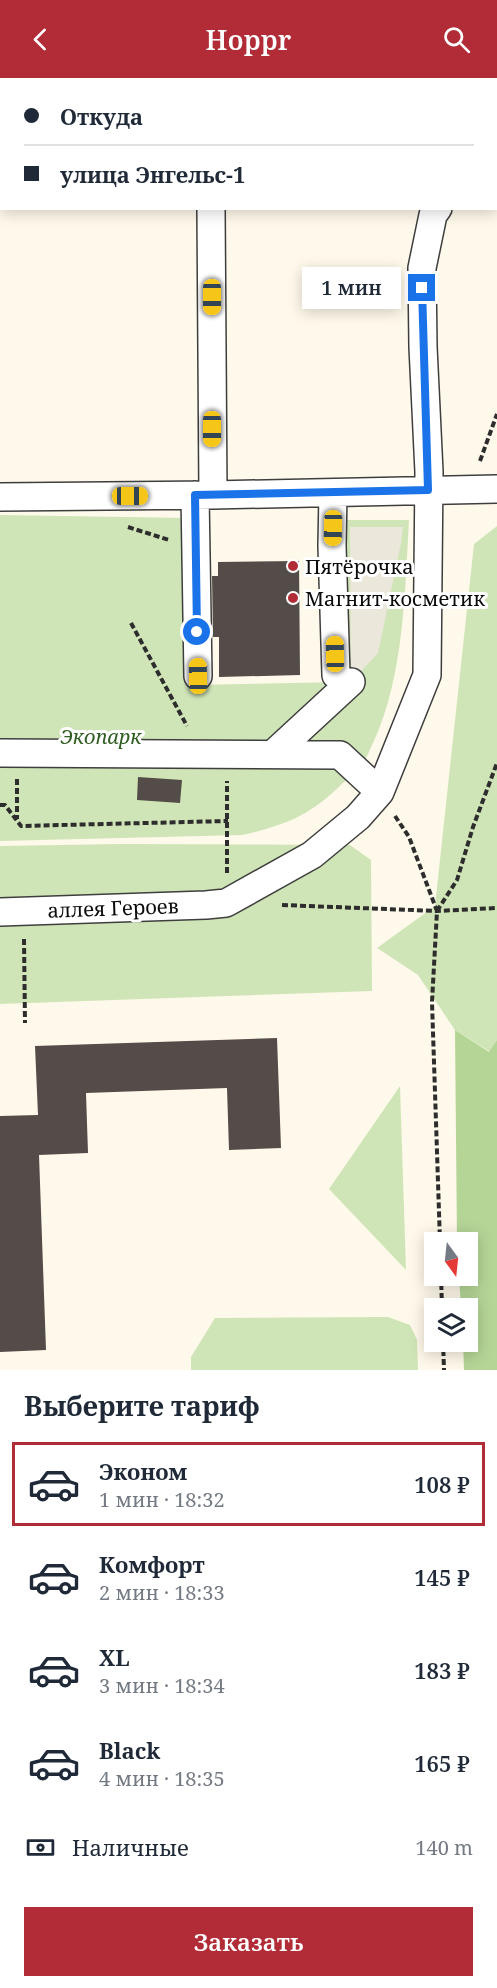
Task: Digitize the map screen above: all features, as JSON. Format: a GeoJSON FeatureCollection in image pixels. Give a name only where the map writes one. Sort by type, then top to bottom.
{"type":"FeatureCollection","features":[{"type":"Feature","properties":{"kind":"street"},"geometry":{"type":"LineString","coordinates":[[198,676],[211,210]]}},
{"type":"Feature","properties":{"kind":"street"},"geometry":{"type":"LineString","coordinates":[[226,903],[312,855],[358,817],[380,792],[427,675],[428,490],[422,268],[433,215],[437,210]]}},
{"type":"Feature","properties":{"kind":"street"},"geometry":{"type":"LineString","coordinates":[[0,497],[497,489]]}},
{"type":"Feature","properties":{"kind":"street"},"geometry":{"type":"LineString","coordinates":[[273,754],[343,679],[332,546],[333,493]]}},
{"type":"Feature","properties":{"kind":"street"},"geometry":{"type":"LineString","coordinates":[[8,753],[340,755],[380,792]]}},
{"type":"Feature","properties":{"kind":"street","name":"аллея Героев"},"geometry":{"type":"LineString","coordinates":[[12,911],[226,903]]}},
{"type":"Feature","properties":{"kind":"path"},"geometry":{"type":"LineString","coordinates":[[128,527],[178,543]]}},
{"type":"Feature","properties":{"kind":"path"},"geometry":{"type":"LineString","coordinates":[[130,623],[215,755],[228,820],[226,903]]}},
{"type":"Feature","properties":{"kind":"path"},"geometry":{"type":"LineString","coordinates":[[8,753],[17,820]]}},
{"type":"Feature","properties":{"kind":"path"},"geometry":{"type":"LineString","coordinates":[[437,911],[457,880],[473,827],[497,763]]}},
{"type":"Feature","properties":{"kind":"path"},"geometry":{"type":"LineString","coordinates":[[380,792],[409,837],[437,911],[432,1002],[440,1232]]}},
{"type":"Feature","properties":{"kind":"path"},"geometry":{"type":"LineString","coordinates":[[0,805],[5,805],[21,826],[228,820]]}},
{"type":"Feature","properties":{"kind":"path"},"geometry":{"type":"LineString","coordinates":[[273,904],[437,911],[497,908]]}},
{"type":"Feature","properties":{"kind":"path"},"geometry":{"type":"LineString","coordinates":[[12,911],[25,1023]]}},
{"type":"Feature","properties":{"kind":"path"},"geometry":{"type":"LineString","coordinates":[[443,1352],[444,1370]]}},
{"type":"Feature","properties":{"kind":"green space","name":"Экопарк"},"geometry":{"type":"Polygon","coordinates":[[[0,515],[188,518],[190,685],[343,682],[342,520],[409,520],[404,604],[392,689],[364,763],[330,795],[307,812],[284,823],[242,835],[0,841],[0,515]]]}},
{"type":"Feature","properties":{"kind":"green space"},"geometry":{"type":"Polygon","coordinates":[[[497,526],[497,1040],[490,1052],[455,1030],[418,975],[377,948],[435,906],[474,544],[497,526]]]}},
{"type":"Feature","properties":{"kind":"green space"},"geometry":{"type":"Polygon","coordinates":[[[350,845],[371,860],[372,991],[0,1004],[0,846],[350,845]]]}},
{"type":"Feature","properties":{"kind":"green space"},"geometry":{"type":"Polygon","coordinates":[[[455,1030],[489,1052],[497,1040],[497,1370],[464,1370],[463,1352],[478,1352],[478,1298],[460,1298],[460,1286],[478,1286],[478,1232],[457,1232],[455,1030]]]}},
{"type":"Feature","properties":{"kind":"green space"},"geometry":{"type":"Polygon","coordinates":[[[400,1086],[406,1270],[329,1189],[400,1086]]]}},
{"type":"Feature","properties":{"kind":"green space"},"geometry":{"type":"Polygon","coordinates":[[[388,1317],[410,1325],[417,1340],[418,1370],[191,1370],[191,1357],[215,1318],[388,1317]]]}},
{"type":"Feature","properties":{"kind":"shaded area"},"geometry":{"type":"Polygon","coordinates":[[[350,527],[403,527],[378,653],[351,682],[350,527]]]}},
{"type":"Feature","properties":{"kind":"building"},"geometry":{"type":"Polygon","coordinates":[[[299,561],[300,675],[219,677],[219,637],[213,637],[212,576],[218,576],[218,562],[299,561]]]}},
{"type":"Feature","properties":{"kind":"building"},"geometry":{"type":"Polygon","coordinates":[[[138,777],[182,780],[180,803],[137,800],[138,777]]]}},
{"type":"Feature","properties":{"kind":"building"},"geometry":{"type":"Polygon","coordinates":[[[277,1038],[281,1148],[229,1150],[227,1088],[86,1093],[88,1153],[39,1155],[46,1350],[0,1352],[0,1116],[38,1115],[35,1046],[277,1038]]]}},
{"type":"Feature","properties":{"kind":"place","name":"Пятёрочка"},"geometry":{"type":"Point","coordinates":[293,566]}},
{"type":"Feature","properties":{"kind":"place","name":"Магнит-косметик"},"geometry":{"type":"Point","coordinates":[293,598]}},
{"type":"Feature","properties":{"kind":"route"},"geometry":{"type":"LineString","coordinates":[[197,632],[195,495],[428,490],[422,288]]}}]}
